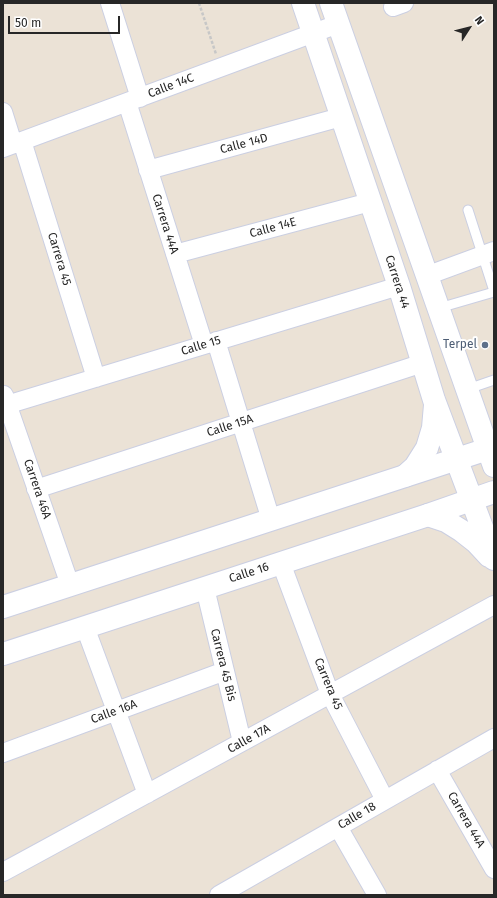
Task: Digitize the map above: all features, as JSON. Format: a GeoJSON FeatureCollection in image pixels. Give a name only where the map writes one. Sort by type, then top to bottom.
{"type":"FeatureCollection","features":[{"type":"Feature","properties":{"kind":"main road","name":"Carrera 44"},"geometry":{"type":"LineString","coordinates":[[303,3],[399,286],[434,400],[494,559]]}},
{"type":"Feature","properties":{"kind":"main road"},"geometry":{"type":"LineString","coordinates":[[3,607],[457,459],[492,454],[426,276],[331,3]]}},
{"type":"Feature","properties":{"kind":"main road"},"geometry":{"type":"LineString","coordinates":[[405,476],[419,461],[429,442],[434,422],[434,400]]}},
{"type":"Feature","properties":{"kind":"main road","name":"Calle 16"},"geometry":{"type":"LineString","coordinates":[[3,654],[494,492]]}},
{"type":"Feature","properties":{"kind":"main road"},"geometry":{"type":"LineString","coordinates":[[428,515],[446,522],[466,533],[482,548],[494,563]]}},
{"type":"Feature","properties":{"kind":"street","name":"Carrera 44A"},"geometry":{"type":"LineString","coordinates":[[110,3],[134,100],[148,170],[175,254],[241,423],[272,520]]}},
{"type":"Feature","properties":{"kind":"street","name":"Calle 14C"},"geometry":{"type":"LineString","coordinates":[[13,144],[338,24]]}},
{"type":"Feature","properties":{"kind":"street","name":"Carrera 45"},"geometry":{"type":"LineString","coordinates":[[3,112],[96,378]]}},
{"type":"Feature","properties":{"kind":"street","name":"Calle 14D"},"geometry":{"type":"LineString","coordinates":[[148,170],[341,117]]}},
{"type":"Feature","properties":{"kind":"street","name":"Calle 14E"},"geometry":{"type":"LineString","coordinates":[[175,254],[370,202]]}},
{"type":"Feature","properties":{"kind":"street"},"geometry":{"type":"LineString","coordinates":[[426,276],[488,254]]}},
{"type":"Feature","properties":{"kind":"street","name":"Calle 15"},"geometry":{"type":"LineString","coordinates":[[4,401],[96,378],[399,286]]}},
{"type":"Feature","properties":{"kind":"street","name":"Calle 15A"},"geometry":{"type":"LineString","coordinates":[[36,489],[423,363]]}},
{"type":"Feature","properties":{"kind":"street","name":"Carrera 46A"},"geometry":{"type":"LineString","coordinates":[[4,401],[70,585]]}},
{"type":"Feature","properties":{"kind":"street","name":"Carrera 45"},"geometry":{"type":"LineString","coordinates":[[281,563],[330,694],[385,800]]}},
{"type":"Feature","properties":{"kind":"street","name":"Carrera 45 Bis"},"geometry":{"type":"LineString","coordinates":[[205,588],[242,742]]}},
{"type":"Feature","properties":{"kind":"street","name":"Calle 17A"},"geometry":{"type":"LineString","coordinates":[[3,872],[494,605]]}},
{"type":"Feature","properties":{"kind":"street"},"geometry":{"type":"LineString","coordinates":[[85,627],[147,794]]}},
{"type":"Feature","properties":{"kind":"street","name":"Calle 16A"},"geometry":{"type":"LineString","coordinates":[[3,753],[225,671]]}},
{"type":"Feature","properties":{"kind":"street","name":"Calle 18"},"geometry":{"type":"LineString","coordinates":[[219,895],[242,890],[338,827],[494,738]]}},
{"type":"Feature","properties":{"kind":"street","name":"Carrera 44A"},"geometry":{"type":"LineString","coordinates":[[437,770],[494,870]]}},
{"type":"Feature","properties":{"kind":"street"},"geometry":{"type":"LineString","coordinates":[[338,827],[377,895]]}},
{"type":"Feature","properties":{"kind":"lane"},"geometry":{"type":"LineString","coordinates":[[439,308],[475,302],[494,292],[488,254],[468,210]]}},
{"type":"Feature","properties":{"kind":"lane"},"geometry":{"type":"LineString","coordinates":[[468,389],[494,380]]}},
{"type":"Feature","properties":{"kind":"path"},"geometry":{"type":"LineString","coordinates":[[199,3],[220,68]]}},
{"type":"Feature","properties":{"kind":"place","name":"Terpel"},"geometry":{"type":"Point","coordinates":[485,345]}}]}
